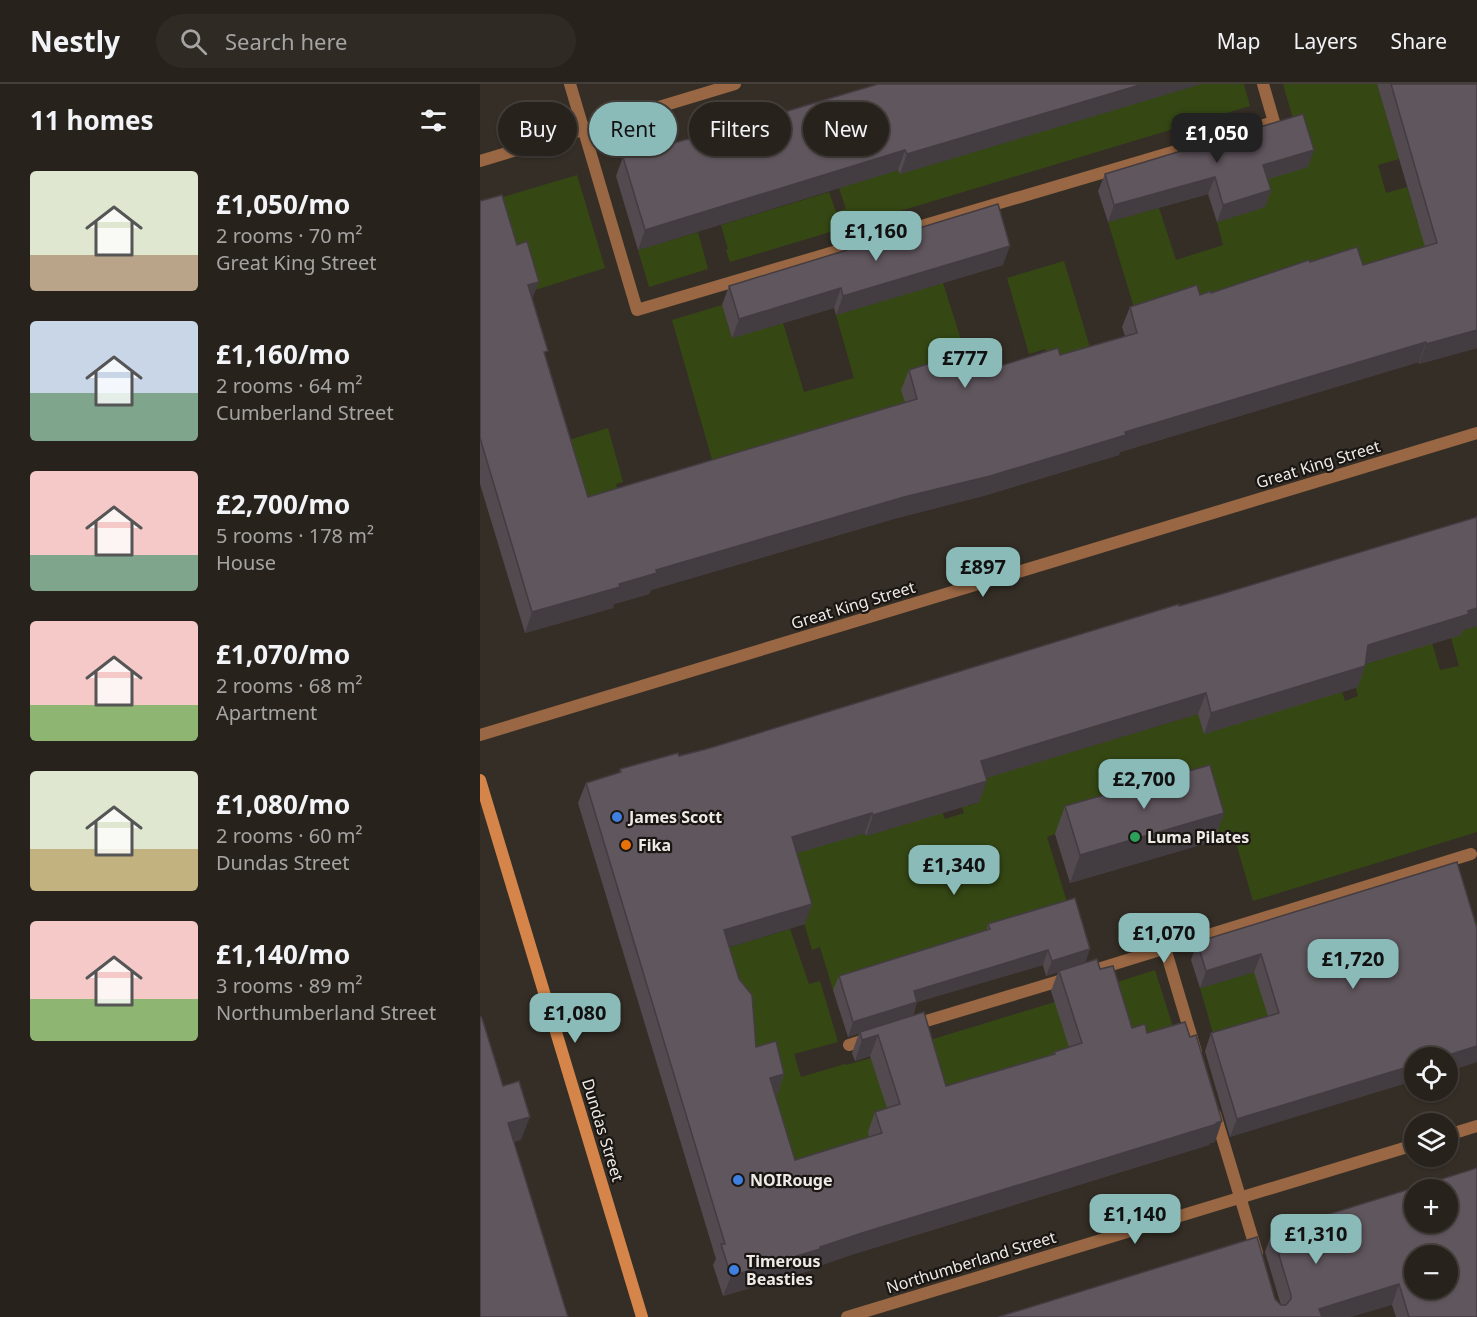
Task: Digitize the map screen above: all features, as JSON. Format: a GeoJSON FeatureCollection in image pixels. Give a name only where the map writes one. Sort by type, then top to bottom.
{"type":"FeatureCollection","features":[{"type":"Feature","properties":{"kind":"street"},"geometry":{"type":"LineString","coordinates":[[570,84],[637,310],[1274,122],[1263,84]]}},
{"type":"Feature","properties":{"kind":"street"},"geometry":{"type":"LineString","coordinates":[[480,161],[735,84]]}},
{"type":"Feature","properties":{"kind":"street","name":"Great King Street"},"geometry":{"type":"LineString","coordinates":[[480,735],[1477,433]]}},
{"type":"Feature","properties":{"kind":"street","name":"Dundas Street"},"geometry":{"type":"LineString","coordinates":[[480,780],[642,1317]]}},
{"type":"Feature","properties":{"kind":"street"},"geometry":{"type":"LineString","coordinates":[[905,1028],[1471,854]]}},
{"type":"Feature","properties":{"kind":"street"},"geometry":{"type":"LineString","coordinates":[[1165,948],[1199,1062]]}},
{"type":"Feature","properties":{"kind":"street"},"geometry":{"type":"LineString","coordinates":[[849,1045],[883,1035]]}},
{"type":"Feature","properties":{"kind":"street"},"geometry":{"type":"LineString","coordinates":[[1213,1107],[1260,1263]]}},
{"type":"Feature","properties":{"kind":"street"},"geometry":{"type":"LineString","coordinates":[[1458,1132],[1477,1126]]}},
{"type":"Feature","properties":{"kind":"street","name":"Northumberland Street"},"geometry":{"type":"LineString","coordinates":[[847,1317],[1404,1148]]}},
{"type":"Feature","properties":{"kind":"green space"},"geometry":{"type":"Polygon","coordinates":[[[1201,84],[1244,84],[1250,106],[730,262],[721,225],[829,192],[836,212],[846,209],[839,188],[898,170],[900,174],[1201,84]]]}},
{"type":"Feature","properties":{"kind":"green space"},"geometry":{"type":"Polygon","coordinates":[[[1283,84],[1377,84],[1399,159],[1378,165],[1386,193],[1407,187],[1417,221],[1421,222],[1448,258],[1136,314],[1108,222],[1159,208],[1176,260],[1223,245],[1217,222],[1265,207],[1257,182],[1307,167],[1283,84]]]}},
{"type":"Feature","properties":{"kind":"green space"},"geometry":{"type":"Polygon","coordinates":[[[577,175],[605,268],[535,290],[490,201],[577,175]]]}},
{"type":"Feature","properties":{"kind":"green space"},"geometry":{"type":"Polygon","coordinates":[[[698,232],[708,269],[649,287],[638,250],[698,232]]]}},
{"type":"Feature","properties":{"kind":"green space"},"geometry":{"type":"Polygon","coordinates":[[[1064,261],[1095,364],[1053,376],[1045,349],[1029,354],[1007,278],[1064,261]]]}},
{"type":"Feature","properties":{"kind":"green space"},"geometry":{"type":"Polygon","coordinates":[[[943,283],[970,368],[909,419],[717,477],[672,320],[722,305],[732,338],[783,323],[804,392],[854,378],[836,315],[943,283]]]}},
{"type":"Feature","properties":{"kind":"green space"},"geometry":{"type":"Polygon","coordinates":[[[608,428],[623,482],[616,484],[622,506],[592,521],[559,443],[608,428]]]}},
{"type":"Feature","properties":{"kind":"green space"},"geometry":{"type":"Polygon","coordinates":[[[1477,626],[1477,832],[1253,901],[1234,836],[1214,841],[1199,793],[1055,834],[1047,837],[1070,912],[995,979],[833,990],[820,947],[812,950],[791,878],[686,859],[859,814],[866,836],[929,817],[936,793],[945,819],[964,813],[955,787],[968,806],[979,802],[973,781],[1198,714],[1204,734],[1217,730],[1211,711],[1336,673],[1345,701],[1358,696],[1350,669],[1432,643],[1440,670],[1459,666],[1451,638],[1461,635],[1460,631],[1477,626]]]}},
{"type":"Feature","properties":{"kind":"green space"},"geometry":{"type":"Polygon","coordinates":[[[1477,922],[1477,968],[1217,1047],[1200,988],[1254,972],[1477,922]]]}},
{"type":"Feature","properties":{"kind":"green space"},"geometry":{"type":"Polygon","coordinates":[[[790,929],[809,984],[820,981],[838,1042],[794,1054],[801,1077],[871,1058],[882,1091],[920,1043],[1055,1002],[1064,1031],[1105,986],[1155,970],[1178,1043],[868,1132],[875,1154],[788,1186],[771,1086],[717,951],[790,929]]]}},
{"type":"Feature","properties":{"kind":"building"},"geometry":{"type":"Polygon","coordinates":[[[878,84],[1143,84],[907,154],[905,150],[889,155],[889,102],[818,102],[878,84]]]}},
{"type":"Feature","properties":{"kind":"building"},"geometry":{"type":"Polygon","coordinates":[[[1391,84],[1477,84],[1477,330],[1426,344],[1426,342],[1125,432],[1126,435],[990,476],[904,497],[656,570],[657,573],[619,584],[620,587],[532,612],[480,438],[480,201],[502,195],[517,245],[527,241],[539,282],[528,285],[548,351],[544,352],[588,497],[917,399],[909,370],[977,348],[984,371],[1058,348],[1060,355],[1137,333],[1130,307],[1197,285],[1200,295],[1357,247],[1363,265],[1437,243],[1391,84]]]}},
{"type":"Feature","properties":{"kind":"building"},"geometry":{"type":"Polygon","coordinates":[[[803,106],[803,156],[886,156],[645,230],[623,157],[677,156],[677,142],[689,139],[689,156],[791,156],[791,110],[803,106]]]}},
{"type":"Feature","properties":{"kind":"building"},"geometry":{"type":"Polygon","coordinates":[[[1303,114],[1314,150],[1263,165],[1271,190],[1223,205],[1215,177],[1114,205],[1105,174],[1303,114]]]}},
{"type":"Feature","properties":{"kind":"building"},"geometry":{"type":"Polygon","coordinates":[[[998,204],[1010,246],[843,296],[841,288],[739,319],[729,286],[998,204]]]}},
{"type":"Feature","properties":{"kind":"building"},"geometry":{"type":"Polygon","coordinates":[[[1477,517],[1477,608],[1468,611],[1469,614],[1368,645],[1365,666],[1211,713],[1206,693],[981,761],[987,781],[792,837],[812,904],[724,930],[739,979],[752,995],[756,1047],[776,1041],[784,1074],[770,1078],[795,1160],[882,1133],[875,1112],[900,1104],[878,1035],[862,1040],[860,1032],[924,1012],[946,1086],[1055,1054],[1054,1052],[1082,1043],[1059,971],[1097,959],[1100,969],[1113,966],[1132,1028],[1145,1024],[1147,1033],[1185,1022],[1190,1037],[1196,1035],[1222,1121],[731,1276],[721,1244],[725,1244],[586,783],[621,772],[620,769],[678,753],[679,756],[710,748],[1179,604],[1179,606],[1218,595],[1477,517]]]}},
{"type":"Feature","properties":{"kind":"building"},"geometry":{"type":"Polygon","coordinates":[[[1210,765],[1224,813],[1080,855],[1065,806],[1210,765]]]}},
{"type":"Feature","properties":{"kind":"building"},"geometry":{"type":"Polygon","coordinates":[[[1457,862],[1477,928],[1477,1046],[1458,1052],[1458,1047],[1404,1047],[1404,1068],[1237,1119],[1211,1033],[1279,1013],[1261,954],[1206,971],[1197,942],[1457,862]]]}},
{"type":"Feature","properties":{"kind":"building"},"geometry":{"type":"Polygon","coordinates":[[[1075,898],[1090,949],[1052,961],[1048,950],[914,991],[917,1002],[853,1022],[839,976],[990,929],[988,924],[1075,898]]]}},
{"type":"Feature","properties":{"kind":"building"},"geometry":{"type":"Polygon","coordinates":[[[480,1016],[503,1086],[519,1081],[530,1117],[508,1123],[568,1317],[480,1317],[480,1016]]]}},
{"type":"Feature","properties":{"kind":"building"},"geometry":{"type":"Polygon","coordinates":[[[1477,1168],[1477,1317],[1409,1317],[1399,1284],[1319,1309],[1322,1317],[998,1317],[1257,1237],[1275,1299],[1281,1305],[1286,1305],[1291,1295],[1272,1232],[1404,1191],[1404,1233],[1458,1233],[1458,1179],[1442,1179],[1477,1168]]]}},
{"type":"Feature","properties":{"kind":"place","name":"James Scott"},"geometry":{"type":"Point","coordinates":[617,817]}},
{"type":"Feature","properties":{"kind":"place","name":"Luma Pilates"},"geometry":{"type":"Point","coordinates":[1135,837]}},
{"type":"Feature","properties":{"kind":"place","name":"Fika"},"geometry":{"type":"Point","coordinates":[626,845]}},
{"type":"Feature","properties":{"kind":"place","name":"NOIRouge"},"geometry":{"type":"Point","coordinates":[738,1180]}},
{"type":"Feature","properties":{"kind":"place","name":"Timerous Beasties"},"geometry":{"type":"Point","coordinates":[734,1270]}}]}
